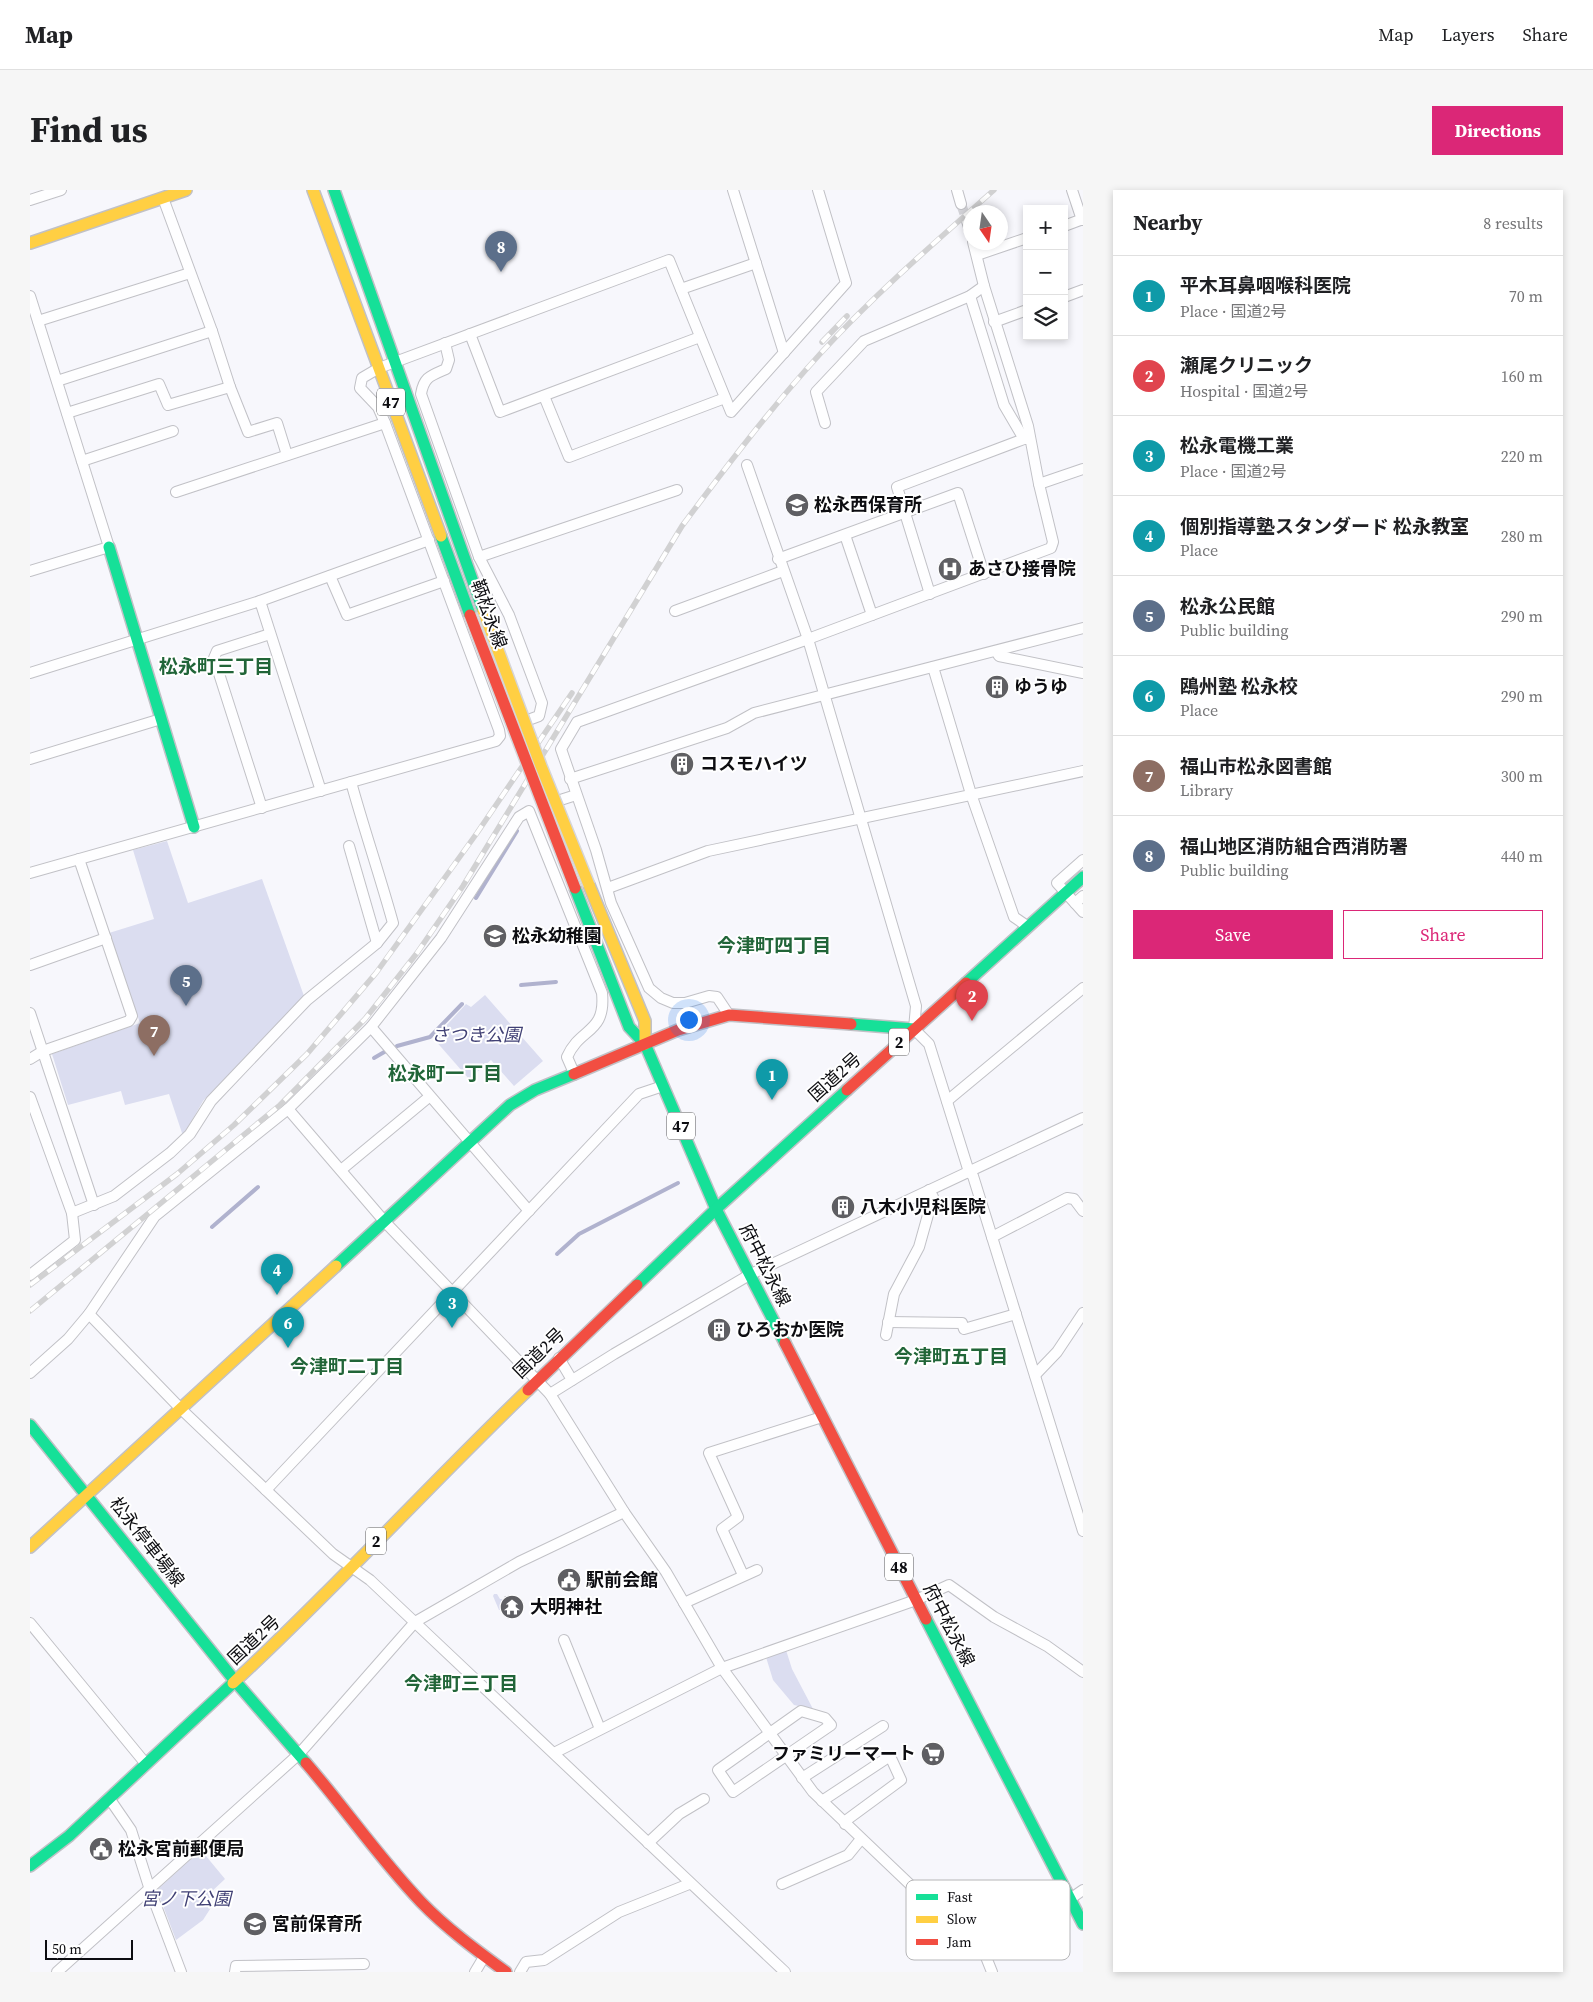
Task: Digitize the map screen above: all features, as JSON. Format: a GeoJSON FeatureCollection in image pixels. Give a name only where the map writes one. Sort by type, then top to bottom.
{"type":"FeatureCollection","features":[{"type":"Feature","properties":{"kind":"main road"},"geometry":{"type":"LineString","coordinates":[[30,243],[186,190]]}},
{"type":"Feature","properties":{"kind":"main road","name":"鞆松永線"},"geometry":{"type":"LineString","coordinates":[[313,190],[470,615],[629,1027],[646,1044]]}},
{"type":"Feature","properties":{"kind":"main road","name":"鞆松永線"},"geometry":{"type":"LineString","coordinates":[[334,190],[397,362],[483,610],[541,766],[645,1020],[646,1044],[716,1209]]}},
{"type":"Feature","properties":{"kind":"main road"},"geometry":{"type":"LineString","coordinates":[[109,547],[194,827]]}},
{"type":"Feature","properties":{"kind":"main road","name":"国道2号"},"geometry":{"type":"LineString","coordinates":[[30,1866],[69,1836],[299,1622],[537,1379],[716,1209],[1083,876]]}},
{"type":"Feature","properties":{"kind":"main road"},"geometry":{"type":"LineString","coordinates":[[30,1547],[88,1496],[510,1105],[536,1090],[574,1073],[685,1028],[729,1015],[914,1029]]}},
{"type":"Feature","properties":{"kind":"main road","name":"府中松永線"},"geometry":{"type":"LineString","coordinates":[[716,1209],[1061,1880]]}},
{"type":"Feature","properties":{"kind":"main road","name":"松永停車場線"},"geometry":{"type":"LineString","coordinates":[[30,1425],[235,1682],[299,1754],[373,1848],[420,1902],[484,1957],[506,1972]]}},
{"type":"Feature","properties":{"kind":"main road","name":"府中松永線"},"geometry":{"type":"LineString","coordinates":[[1070,1898],[1083,1924]]}},
{"type":"Feature","properties":{"kind":"street"},"geometry":{"type":"LineString","coordinates":[[30,200],[61,190]]}},
{"type":"Feature","properties":{"kind":"street"},"geometry":{"type":"LineString","coordinates":[[732,190],[784,352]]}},
{"type":"Feature","properties":{"kind":"street"},"geometry":{"type":"LineString","coordinates":[[30,873],[496,740],[500,736],[499,730],[429,540],[378,407],[360,388],[362,378],[379,368],[669,260],[731,412],[846,283],[818,190]]}},
{"type":"Feature","properties":{"kind":"street"},"geometry":{"type":"LineString","coordinates":[[957,190],[961,204]]}},
{"type":"Feature","properties":{"kind":"street"},"geometry":{"type":"LineString","coordinates":[[1068,225],[1082,220],[1072,190]]}},
{"type":"Feature","properties":{"kind":"street"},"geometry":{"type":"LineString","coordinates":[[163,198],[212,331],[230,387],[248,432],[277,423],[287,455]]}},
{"type":"Feature","properties":{"kind":"street"},"geometry":{"type":"LineString","coordinates":[[977,255],[1023,239]]}},
{"type":"Feature","properties":{"kind":"street"},"geometry":{"type":"LineString","coordinates":[[729,1015],[717,997],[709,996],[685,1003],[673,1003],[661,998],[649,988],[611,902],[561,749],[577,722],[808,639],[1051,548],[1053,542],[1039,484],[984,286],[976,250]]}},
{"type":"Feature","properties":{"kind":"street"},"geometry":{"type":"LineString","coordinates":[[681,289],[756,263]]}},
{"type":"Feature","properties":{"kind":"street"},"geometry":{"type":"LineString","coordinates":[[38,321],[190,273]]}},
{"type":"Feature","properties":{"kind":"street"},"geometry":{"type":"LineString","coordinates":[[825,423],[816,392],[864,341],[970,296],[984,286]]}},
{"type":"Feature","properties":{"kind":"street"},"geometry":{"type":"LineString","coordinates":[[1068,296],[1083,290]]}},
{"type":"Feature","properties":{"kind":"street"},"geometry":{"type":"LineString","coordinates":[[30,296],[109,547],[30,571]]}},
{"type":"Feature","properties":{"kind":"street"},"geometry":{"type":"LineString","coordinates":[[970,296],[1004,405],[1027,439]]}},
{"type":"Feature","properties":{"kind":"street"},"geometry":{"type":"LineString","coordinates":[[994,322],[1023,311]]}},
{"type":"Feature","properties":{"kind":"street"},"geometry":{"type":"LineString","coordinates":[[57,381],[212,331]]}},
{"type":"Feature","properties":{"kind":"street"},"geometry":{"type":"LineString","coordinates":[[470,334],[500,412],[700,337]]}},
{"type":"Feature","properties":{"kind":"street"},"geometry":{"type":"LineString","coordinates":[[445,343],[449,360],[446,370],[431,376],[423,382],[421,394],[479,557],[509,615],[542,703],[539,716],[499,730]]}},
{"type":"Feature","properties":{"kind":"street"},"geometry":{"type":"LineString","coordinates":[[67,412],[159,384],[168,405],[230,387]]}},
{"type":"Feature","properties":{"kind":"street"},"geometry":{"type":"LineString","coordinates":[[544,396],[569,457],[725,398]]}},
{"type":"Feature","properties":{"kind":"street"},"geometry":{"type":"LineString","coordinates":[[176,492],[385,424]]}},
{"type":"Feature","properties":{"kind":"street"},"geometry":{"type":"LineString","coordinates":[[82,461],[173,431]]}},
{"type":"Feature","properties":{"kind":"street"},"geometry":{"type":"LineString","coordinates":[[930,594],[896,487],[1027,439]]}},
{"type":"Feature","properties":{"kind":"street"},"geometry":{"type":"LineString","coordinates":[[747,465],[826,694],[860,818],[916,1006],[914,1029],[929,1044],[969,1172],[973,1176],[1083,1531]]}},
{"type":"Feature","properties":{"kind":"street"},"geometry":{"type":"LineString","coordinates":[[1039,484],[1083,469]]}},
{"type":"Feature","properties":{"kind":"street"},"geometry":{"type":"LineString","coordinates":[[479,557],[677,490]]}},
{"type":"Feature","properties":{"kind":"street"},"geometry":{"type":"LineString","coordinates":[[778,559],[958,494],[984,574]]}},
{"type":"Feature","properties":{"kind":"street"},"geometry":{"type":"LineString","coordinates":[[846,535],[872,615]]}},
{"type":"Feature","properties":{"kind":"street"},"geometry":{"type":"LineString","coordinates":[[30,673],[136,638],[260,601],[429,540]]}},
{"type":"Feature","properties":{"kind":"street"},"geometry":{"type":"LineString","coordinates":[[676,611],[783,571]]}},
{"type":"Feature","properties":{"kind":"street"},"geometry":{"type":"LineString","coordinates":[[330,576],[347,615],[444,581]]}},
{"type":"Feature","properties":{"kind":"street"},"geometry":{"type":"LineString","coordinates":[[260,601],[321,791]]}},
{"type":"Feature","properties":{"kind":"street"},"geometry":{"type":"LineString","coordinates":[[570,779],[727,728],[754,714],[1083,628]]}},
{"type":"Feature","properties":{"kind":"street"},"geometry":{"type":"LineString","coordinates":[[262,808],[214,658],[217,651],[270,634]]}},
{"type":"Feature","properties":{"kind":"street"},"geometry":{"type":"LineString","coordinates":[[996,651],[999,656],[1083,673]]}},
{"type":"Feature","properties":{"kind":"street"},"geometry":{"type":"LineString","coordinates":[[933,667],[971,794],[1014,916],[1027,926]]}},
{"type":"Feature","properties":{"kind":"street"},"geometry":{"type":"LineString","coordinates":[[30,759],[161,719]]}},
{"type":"Feature","properties":{"kind":"street"},"geometry":{"type":"LineString","coordinates":[[608,888],[708,851],[1083,771]]}},
{"type":"Feature","properties":{"kind":"street"},"geometry":{"type":"LineString","coordinates":[[72,1213],[114,1196],[170,1153],[190,1134],[210,1101],[307,1000],[377,943],[393,923],[372,847],[365,832],[351,782]]}},
{"type":"Feature","properties":{"kind":"street"},"geometry":{"type":"LineString","coordinates":[[30,1373],[68,1339],[89,1314],[155,1216],[288,1109],[371,1027],[441,938],[519,817],[529,811],[576,795]]}},
{"type":"Feature","properties":{"kind":"street"},"geometry":{"type":"LineString","coordinates":[[529,811],[602,993],[603,1013],[597,1024],[570,1049],[567,1057],[574,1073]]}},
{"type":"Feature","properties":{"kind":"street"},"geometry":{"type":"LineString","coordinates":[[349,846],[377,943]]}},
{"type":"Feature","properties":{"kind":"street"},"geometry":{"type":"LineString","coordinates":[[30,1060],[43,1051],[129,1021],[132,1016],[79,859]]}},
{"type":"Feature","properties":{"kind":"street"},"geometry":{"type":"LineString","coordinates":[[1083,860],[1057,883],[1065,892],[1079,900],[1083,912]]}},
{"type":"Feature","properties":{"kind":"street"},"geometry":{"type":"LineString","coordinates":[[30,965],[106,938]]}},
{"type":"Feature","properties":{"kind":"street"},"geometry":{"type":"LineString","coordinates":[[947,1102],[1083,988]]}},
{"type":"Feature","properties":{"kind":"street"},"geometry":{"type":"LineString","coordinates":[[30,1013],[94,1205]]}},
{"type":"Feature","properties":{"kind":"street"},"geometry":{"type":"LineString","coordinates":[[371,1027],[528,1211]]}},
{"type":"Feature","properties":{"kind":"street"},"geometry":{"type":"LineString","coordinates":[[266,1490],[639,1094],[663,1086]]}},
{"type":"Feature","properties":{"kind":"street"},"geometry":{"type":"LineString","coordinates":[[30,1097],[72,1213],[75,1240],[30,1275]]}},
{"type":"Feature","properties":{"kind":"street"},"geometry":{"type":"LineString","coordinates":[[341,1170],[429,1097]]}},
{"type":"Feature","properties":{"kind":"street"},"geometry":{"type":"LineString","coordinates":[[288,1109],[385,1222],[550,1394],[624,1512],[666,1572],[722,1668],[802,1778],[845,1824],[906,1881]]}},
{"type":"Feature","properties":{"kind":"street"},"geometry":{"type":"LineString","coordinates":[[550,1394],[614,1354],[751,1274],[1083,1118]]}},
{"type":"Feature","properties":{"kind":"street"},"geometry":{"type":"LineString","coordinates":[[886,1335],[894,1294],[919,1247],[933,1197],[929,1190]]}},
{"type":"Feature","properties":{"kind":"street"},"geometry":{"type":"LineString","coordinates":[[992,1237],[1067,1198],[1074,1199],[1083,1212]]}},
{"type":"Feature","properties":{"kind":"street"},"geometry":{"type":"LineString","coordinates":[[1035,1375],[1057,1352],[1083,1313]]}},
{"type":"Feature","properties":{"kind":"street"},"geometry":{"type":"LineString","coordinates":[[89,1314],[181,1409],[333,1554],[370,1580],[784,1972]]}},
{"type":"Feature","properties":{"kind":"street"},"geometry":{"type":"LineString","coordinates":[[888,1322],[962,1323],[964,1329],[1016,1314]]}},
{"type":"Feature","properties":{"kind":"street"},"geometry":{"type":"LineString","coordinates":[[559,1358],[572,1380]]}},
{"type":"Feature","properties":{"kind":"street"},"geometry":{"type":"LineString","coordinates":[[743,1575],[722,1528],[738,1517],[709,1453],[822,1417]]}},
{"type":"Feature","properties":{"kind":"street"},"geometry":{"type":"LineString","coordinates":[[58,1972],[299,1754],[415,1622],[519,1562],[624,1512]]}},
{"type":"Feature","properties":{"kind":"street"},"geometry":{"type":"LineString","coordinates":[[684,1603],[743,1575],[758,1570]]}},
{"type":"Feature","properties":{"kind":"street"},"geometry":{"type":"LineString","coordinates":[[554,1753],[722,1668],[916,1600],[949,1585],[994,1617],[1047,1646],[1083,1672]]}},
{"type":"Feature","properties":{"kind":"street"},"geometry":{"type":"LineString","coordinates":[[30,1623],[146,1764]]}},
{"type":"Feature","properties":{"kind":"street"},"geometry":{"type":"LineString","coordinates":[[564,1640],[600,1729]]}},
{"type":"Feature","properties":{"kind":"street"},"geometry":{"type":"LineString","coordinates":[[801,1711],[825,1718],[831,1725],[786,1755],[733,1792],[718,1770],[801,1711]]}},
{"type":"Feature","properties":{"kind":"street"},"geometry":{"type":"LineString","coordinates":[[802,1778],[883,1726]]}},
{"type":"Feature","properties":{"kind":"street"},"geometry":{"type":"LineString","coordinates":[[822,1801],[890,1756],[901,1780],[848,1819],[845,1824]]}},
{"type":"Feature","properties":{"kind":"street"},"geometry":{"type":"LineString","coordinates":[[109,1798],[131,1830],[150,1890],[181,1972]]}},
{"type":"Feature","properties":{"kind":"street"},"geometry":{"type":"LineString","coordinates":[[648,1844],[679,1814],[704,1799]]}},
{"type":"Feature","properties":{"kind":"street"},"geometry":{"type":"LineString","coordinates":[[782,1884],[848,1855],[861,1839]]}},
{"type":"Feature","properties":{"kind":"street"},"geometry":{"type":"LineString","coordinates":[[520,1972],[526,1962],[544,1960],[618,1912],[689,1884]]}},
{"type":"Feature","properties":{"kind":"street"},"geometry":{"type":"LineString","coordinates":[[1070,1898],[1083,1890]]}},
{"type":"Feature","properties":{"kind":"street"},"geometry":{"type":"LineString","coordinates":[[476,1972],[484,1957]]}},
{"type":"Feature","properties":{"kind":"street"},"geometry":{"type":"LineString","coordinates":[[987,1960],[992,1972]]}},
{"type":"Feature","properties":{"kind":"street"},"geometry":{"type":"LineString","coordinates":[[235,1972],[236,1966],[364,1964]]}},
{"type":"Feature","properties":{"kind":"green space"},"geometry":{"type":"Polygon","coordinates":[[[167,841],[188,903],[262,879],[304,996],[203,1101],[183,1136],[169,1094],[125,1105],[121,1091],[68,1105],[52,1054],[140,1023],[109,933],[154,919],[133,850],[167,841]]]}},
{"type":"Feature","properties":{"kind":"green space","name":"さつき公園"},"geometry":{"type":"Polygon","coordinates":[[[485,995],[543,1061],[514,1086],[491,1060],[469,1079],[434,1039],[466,1004],[471,1007],[485,995]]]}},
{"type":"Feature","properties":{"kind":"green space"},"geometry":{"type":"Polygon","coordinates":[[[494,1594],[503,1599],[507,1610],[499,1610],[493,1596],[494,1594]]]}},
{"type":"Feature","properties":{"kind":"green space"},"geometry":{"type":"Polygon","coordinates":[[[786,1650],[792,1669],[813,1709],[794,1705],[773,1680],[766,1657],[786,1650]]]}},
{"type":"Feature","properties":{"kind":"green space","name":"宮ノ下公園"},"geometry":{"type":"Polygon","coordinates":[[[201,1850],[225,1879],[210,1893],[212,1906],[203,1920],[176,1940],[157,1890],[201,1850]]]}},
{"type":"Feature","properties":{"kind":"waterway"},"geometry":{"type":"LineString","coordinates":[[476,898],[517,831]]}},
{"type":"Feature","properties":{"kind":"waterway"},"geometry":{"type":"LineString","coordinates":[[521,985],[556,982]]}},
{"type":"Feature","properties":{"kind":"waterway"},"geometry":{"type":"LineString","coordinates":[[397,1046],[430,1037],[462,1004]]}},
{"type":"Feature","properties":{"kind":"waterway"},"geometry":{"type":"LineString","coordinates":[[374,1058],[386,1051]]}},
{"type":"Feature","properties":{"kind":"waterway"},"geometry":{"type":"LineString","coordinates":[[557,1254],[579,1234],[678,1183]]}},
{"type":"Feature","properties":{"kind":"waterway"},"geometry":{"type":"LineString","coordinates":[[212,1227],[258,1187]]}},
{"type":"Feature","properties":{"kind":"tunnel"},"geometry":{"type":"LineString","coordinates":[[961,204],[963,210]]}},
{"type":"Feature","properties":{"kind":"railway"},"geometry":{"type":"LineString","coordinates":[[30,1311],[280,1105],[365,1019],[417,953],[463,886],[682,526],[715,482],[784,396],[841,332],[905,270],[994,190]]}},
{"type":"Feature","properties":{"kind":"railway"},"geometry":{"type":"LineString","coordinates":[[822,342],[847,316]]}},
{"type":"Feature","properties":{"kind":"railway"},"geometry":{"type":"LineString","coordinates":[[30,1285],[177,1174],[234,1125],[307,1054],[376,973],[477,833],[572,693]]}},
{"type":"Feature","properties":{"kind":"traffic: fast"},"geometry":{"type":"LineString","coordinates":[[334,190],[483,610]]}},
{"type":"Feature","properties":{"kind":"traffic: fast"},"geometry":{"type":"LineString","coordinates":[[441,536],[470,615]]}},
{"type":"Feature","properties":{"kind":"traffic: fast"},"geometry":{"type":"LineString","coordinates":[[109,547],[194,827]]}},
{"type":"Feature","properties":{"kind":"traffic: fast"},"geometry":{"type":"LineString","coordinates":[[966,983],[1083,877]]}},
{"type":"Feature","properties":{"kind":"traffic: fast"},"geometry":{"type":"LineString","coordinates":[[575,888],[629,1027],[645,1044],[716,1209],[785,1343]]}},
{"type":"Feature","properties":{"kind":"traffic: fast"},"geometry":{"type":"LineString","coordinates":[[851,1024],[914,1029]]}},
{"type":"Feature","properties":{"kind":"traffic: fast"},"geometry":{"type":"LineString","coordinates":[[336,1266],[510,1105],[535,1090],[574,1074]]}},
{"type":"Feature","properties":{"kind":"traffic: fast"},"geometry":{"type":"LineString","coordinates":[[637,1285],[716,1209],[847,1090]]}},
{"type":"Feature","properties":{"kind":"traffic: fast"},"geometry":{"type":"LineString","coordinates":[[30,1425],[235,1681],[306,1763]]}},
{"type":"Feature","properties":{"kind":"traffic: fast"},"geometry":{"type":"LineString","coordinates":[[926,1619],[1060,1880]]}},
{"type":"Feature","properties":{"kind":"traffic: fast"},"geometry":{"type":"LineString","coordinates":[[30,1866],[69,1836],[233,1683]]}},
{"type":"Feature","properties":{"kind":"traffic: fast"},"geometry":{"type":"LineString","coordinates":[[1070,1899],[1083,1924]]}},
{"type":"Feature","properties":{"kind":"traffic: slow"},"geometry":{"type":"LineString","coordinates":[[30,243],[186,190]]}},
{"type":"Feature","properties":{"kind":"traffic: slow"},"geometry":{"type":"LineString","coordinates":[[313,190],[441,536]]}},
{"type":"Feature","properties":{"kind":"traffic: slow"},"geometry":{"type":"LineString","coordinates":[[483,610],[541,766],[589,885]]}},
{"type":"Feature","properties":{"kind":"traffic: slow"},"geometry":{"type":"LineString","coordinates":[[589,885],[645,1021],[645,1044]]}},
{"type":"Feature","properties":{"kind":"traffic: slow"},"geometry":{"type":"LineString","coordinates":[[30,1547],[336,1266]]}},
{"type":"Feature","properties":{"kind":"traffic: slow"},"geometry":{"type":"LineString","coordinates":[[233,1683],[308,1611],[528,1390]]}},
{"type":"Feature","properties":{"kind":"traffic: jam"},"geometry":{"type":"LineString","coordinates":[[470,615],[575,888]]}},
{"type":"Feature","properties":{"kind":"traffic: jam"},"geometry":{"type":"LineString","coordinates":[[847,1090],[966,983]]}},
{"type":"Feature","properties":{"kind":"traffic: jam"},"geometry":{"type":"LineString","coordinates":[[574,1074],[678,1030],[729,1015],[851,1024]]}},
{"type":"Feature","properties":{"kind":"traffic: jam"},"geometry":{"type":"LineString","coordinates":[[528,1390],[637,1285]]}},
{"type":"Feature","properties":{"kind":"traffic: jam"},"geometry":{"type":"LineString","coordinates":[[785,1343],[926,1619]]}},
{"type":"Feature","properties":{"kind":"traffic: jam"},"geometry":{"type":"LineString","coordinates":[[306,1763],[421,1902],[451,1930],[506,1972]]}},
{"type":"Feature","properties":{"kind":"place","name":"福山地区消防組合西消防署"},"geometry":{"type":"Point","coordinates":[501,272]}},
{"type":"Feature","properties":{"kind":"place","name":"松永西保育所"},"geometry":{"type":"Point","coordinates":[797,505]}},
{"type":"Feature","properties":{"kind":"place","name":"あさひ接骨院"},"geometry":{"type":"Point","coordinates":[950,569]}},
{"type":"Feature","properties":{"kind":"place","name":"ゆうゆ"},"geometry":{"type":"Point","coordinates":[997,687]}},
{"type":"Feature","properties":{"kind":"place","name":"コスモハイツ"},"geometry":{"type":"Point","coordinates":[682,764]}},
{"type":"Feature","properties":{"kind":"place","name":"松永幼稚園"},"geometry":{"type":"Point","coordinates":[495,936]}},
{"type":"Feature","properties":{"kind":"place","name":"松永公民館"},"geometry":{"type":"Point","coordinates":[186,1006]}},
{"type":"Feature","properties":{"kind":"place","name":"瀬尾クリニック"},"geometry":{"type":"Point","coordinates":[972,1021]}},
{"type":"Feature","properties":{"kind":"place","name":"福山市松永図書館"},"geometry":{"type":"Point","coordinates":[154,1056]}},
{"type":"Feature","properties":{"kind":"place","name":"平木耳鼻咽喉科医院"},"geometry":{"type":"Point","coordinates":[772,1100]}},
{"type":"Feature","properties":{"kind":"place","name":"八木小児科医院"},"geometry":{"type":"Point","coordinates":[843,1207]}},
{"type":"Feature","properties":{"kind":"place","name":"個別指導塾スタンダード 松永教室"},"geometry":{"type":"Point","coordinates":[277,1295]}},
{"type":"Feature","properties":{"kind":"place","name":"松永電機工業"},"geometry":{"type":"Point","coordinates":[452,1328]}},
{"type":"Feature","properties":{"kind":"place","name":"ひろおか医院"},"geometry":{"type":"Point","coordinates":[719,1330]}},
{"type":"Feature","properties":{"kind":"place","name":"鴎州塾 松永校"},"geometry":{"type":"Point","coordinates":[288,1348]}},
{"type":"Feature","properties":{"kind":"place","name":"駅前会館"},"geometry":{"type":"Point","coordinates":[569,1580]}},
{"type":"Feature","properties":{"kind":"place","name":"大明神社"},"geometry":{"type":"Point","coordinates":[512,1607]}},
{"type":"Feature","properties":{"kind":"place","name":"ファミリーマート"},"geometry":{"type":"Point","coordinates":[933,1754]}},
{"type":"Feature","properties":{"kind":"place","name":"松永宮前郵便局"},"geometry":{"type":"Point","coordinates":[101,1849]}},
{"type":"Feature","properties":{"kind":"place","name":"宮前保育所"},"geometry":{"type":"Point","coordinates":[255,1924]}},
{"type":"Feature","properties":{"kind":"district","name":"松永町三丁目"},"geometry":{"type":"Point","coordinates":[216,666]}},
{"type":"Feature","properties":{"kind":"district","name":"今津町四丁目"},"geometry":{"type":"Point","coordinates":[774,945]}},
{"type":"Feature","properties":{"kind":"district","name":"松永町一丁目"},"geometry":{"type":"Point","coordinates":[445,1073]}},
{"type":"Feature","properties":{"kind":"district","name":"今津町五丁目"},"geometry":{"type":"Point","coordinates":[951,1356]}},
{"type":"Feature","properties":{"kind":"district","name":"今津町二丁目"},"geometry":{"type":"Point","coordinates":[347,1366]}},
{"type":"Feature","properties":{"kind":"district","name":"今津町三丁目"},"geometry":{"type":"Point","coordinates":[461,1683]}}]}
